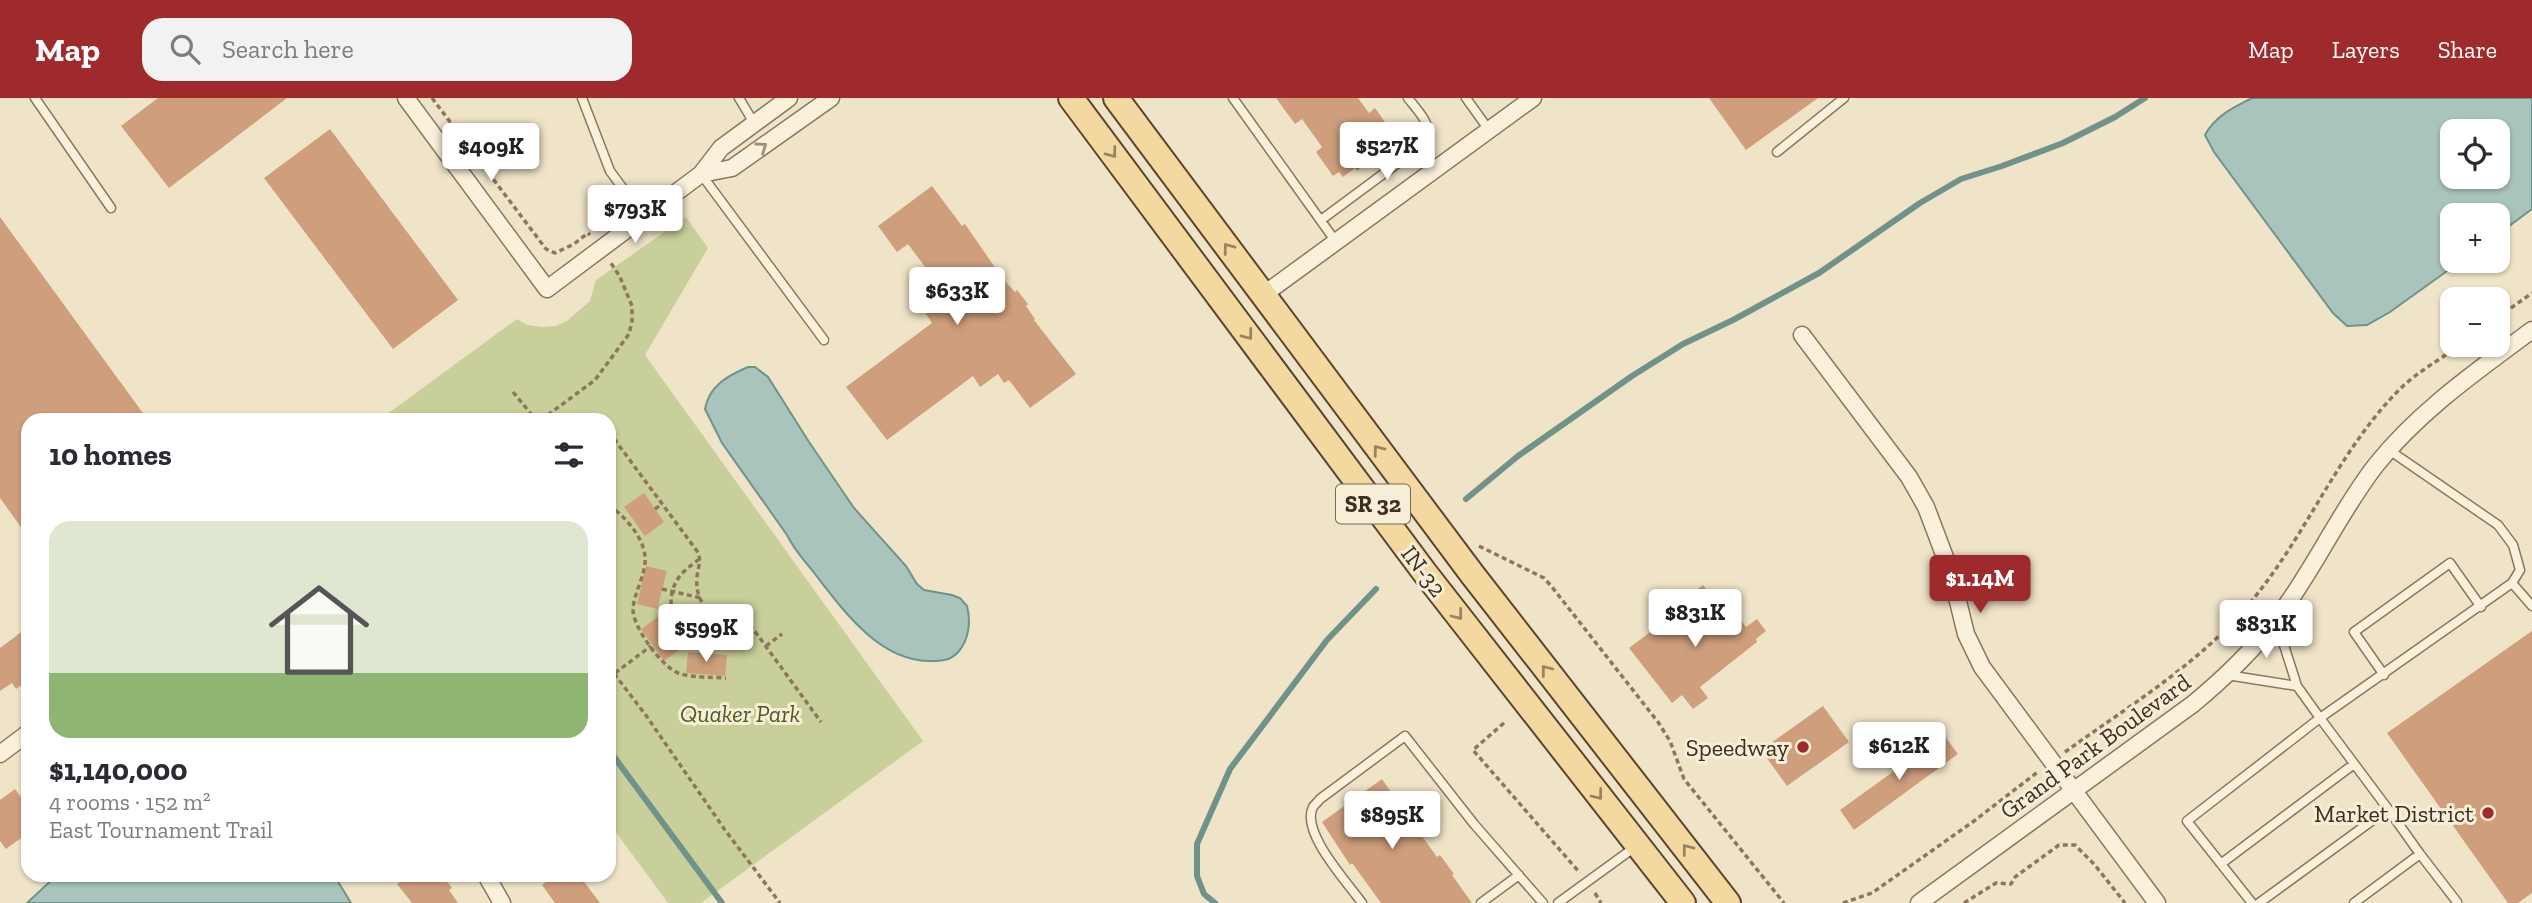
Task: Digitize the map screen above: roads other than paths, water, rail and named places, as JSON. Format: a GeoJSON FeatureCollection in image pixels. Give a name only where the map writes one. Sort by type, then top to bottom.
{"type":"FeatureCollection","features":[{"type":"Feature","properties":{"kind":"main road","name":"IN-32"},"geometry":{"type":"LineString","coordinates":[[1072,98],[1425,573],[1683,903]]}},
{"type":"Feature","properties":{"kind":"main road","name":"IN-32"},"geometry":{"type":"LineString","coordinates":[[1116,98],[1472,574],[1728,903]]}},
{"type":"Feature","properties":{"kind":"street"},"geometry":{"type":"LineString","coordinates":[[406,98],[547,289],[701,174],[721,148],[789,98]]}},
{"type":"Feature","properties":{"kind":"street"},"geometry":{"type":"LineString","coordinates":[[701,174],[732,168],[831,98]]}},
{"type":"Feature","properties":{"kind":"street"},"geometry":{"type":"LineString","coordinates":[[1263,295],[1533,98]]}},
{"type":"Feature","properties":{"kind":"street","name":"Grand Park Boulevard"},"geometry":{"type":"LineString","coordinates":[[1919,903],[2193,704],[2226,675],[2276,620],[2357,492],[2389,450],[2459,384],[2532,330]]}},
{"type":"Feature","properties":{"kind":"street"},"geometry":{"type":"LineString","coordinates":[[1802,335],[1909,477],[1937,532],[1951,573],[1966,634],[1982,667],[2157,903]]}},
{"type":"Feature","properties":{"kind":"street"},"geometry":{"type":"LineString","coordinates":[[0,754],[21,738]]}},
{"type":"Feature","properties":{"kind":"street"},"geometry":{"type":"LineString","coordinates":[[490,882],[502,903]]}},
{"type":"Feature","properties":{"kind":"lane"},"geometry":{"type":"LineString","coordinates":[[35,98],[111,208]]}},
{"type":"Feature","properties":{"kind":"lane"},"geometry":{"type":"LineString","coordinates":[[582,98],[610,171],[644,217]]}},
{"type":"Feature","properties":{"kind":"lane"},"geometry":{"type":"LineString","coordinates":[[739,98],[754,123]]}},
{"type":"Feature","properties":{"kind":"lane"},"geometry":{"type":"LineString","coordinates":[[1233,98],[1336,242]]}},
{"type":"Feature","properties":{"kind":"lane"},"geometry":{"type":"LineString","coordinates":[[1321,220],[1421,146],[1427,138],[1428,126],[1408,98]]}},
{"type":"Feature","properties":{"kind":"lane"},"geometry":{"type":"LineString","coordinates":[[1466,98],[1489,130]]}},
{"type":"Feature","properties":{"kind":"lane"},"geometry":{"type":"LineString","coordinates":[[1777,152],[1845,98]]}},
{"type":"Feature","properties":{"kind":"lane"},"geometry":{"type":"LineString","coordinates":[[701,174],[824,340]]}},
{"type":"Feature","properties":{"kind":"lane"},"geometry":{"type":"LineString","coordinates":[[2252,903],[2187,821],[2320,718],[2481,607],[2512,583],[2520,570],[2513,545],[2497,525],[2389,450]]}},
{"type":"Feature","properties":{"kind":"lane"},"geometry":{"type":"LineString","coordinates":[[2384,675],[2354,632],[2450,563],[2481,607]]}},
{"type":"Feature","properties":{"kind":"lane"},"geometry":{"type":"LineString","coordinates":[[2512,583],[2532,606]]}},
{"type":"Feature","properties":{"kind":"lane"},"geometry":{"type":"LineString","coordinates":[[2276,620],[2297,686],[2457,903]]}},
{"type":"Feature","properties":{"kind":"lane"},"geometry":{"type":"LineString","coordinates":[[2226,675],[2297,686]]}},
{"type":"Feature","properties":{"kind":"lane"},"geometry":{"type":"LineString","coordinates":[[1362,903],[1320,845],[1313,831],[1313,808],[1320,799],[1405,736],[1474,824],[1543,903]]}},
{"type":"Feature","properties":{"kind":"lane"},"geometry":{"type":"LineString","coordinates":[[2222,863],[2354,764]]}},
{"type":"Feature","properties":{"kind":"lane"},"geometry":{"type":"LineString","coordinates":[[2259,903],[2388,809]]}},
{"type":"Feature","properties":{"kind":"lane"},"geometry":{"type":"LineString","coordinates":[[1558,903],[1638,845]]}},
{"type":"Feature","properties":{"kind":"lane"},"geometry":{"type":"LineString","coordinates":[[2354,903],[2420,854]]}},
{"type":"Feature","properties":{"kind":"lane"},"geometry":{"type":"LineString","coordinates":[[1481,903],[1519,876]]}},
{"type":"Feature","properties":{"kind":"water"},"geometry":{"type":"Polygon","coordinates":[[[2252,98],[2532,98],[2532,209],[2510,225],[2510,203],[2440,203],[2440,273],[2444,273],[2367,325],[2347,326],[2333,313],[2214,152],[2205,135],[2220,117],[2252,98]]]}},
{"type":"Feature","properties":{"kind":"water"},"geometry":{"type":"Polygon","coordinates":[[[748,367],[755,367],[768,377],[854,508],[906,566],[917,584],[924,590],[960,598],[967,606],[967,635],[953,657],[938,661],[912,659],[879,643],[850,617],[796,551],[722,443],[705,409],[710,394],[720,383],[748,367]]]}},
{"type":"Feature","properties":{"kind":"water"},"geometry":{"type":"Polygon","coordinates":[[[50,882],[338,882],[351,903],[27,903],[50,882]]]}},
{"type":"Feature","properties":{"kind":"waterway"},"geometry":{"type":"LineString","coordinates":[[1466,499],[1518,456],[1632,376],[1683,344],[1819,273],[1920,203],[1961,179],[2063,143],[2115,117],[2145,98]]}},
{"type":"Feature","properties":{"kind":"waterway"},"geometry":{"type":"LineString","coordinates":[[1215,903],[1204,894],[1197,876],[1197,844],[1230,769],[1327,640],[1376,589]]}},
{"type":"Feature","properties":{"kind":"waterway"},"geometry":{"type":"LineString","coordinates":[[616,759],[722,903]]}},
{"type":"Feature","properties":{"kind":"place","name":"Speedway"},"geometry":{"type":"Point","coordinates":[1803,747]}},
{"type":"Feature","properties":{"kind":"place","name":"Market District"},"geometry":{"type":"Point","coordinates":[2488,813]}},
{"type":"Feature","properties":{"kind":"park label","name":"Quaker Park"},"geometry":{"type":"Point","coordinates":[740,713]}}]}
